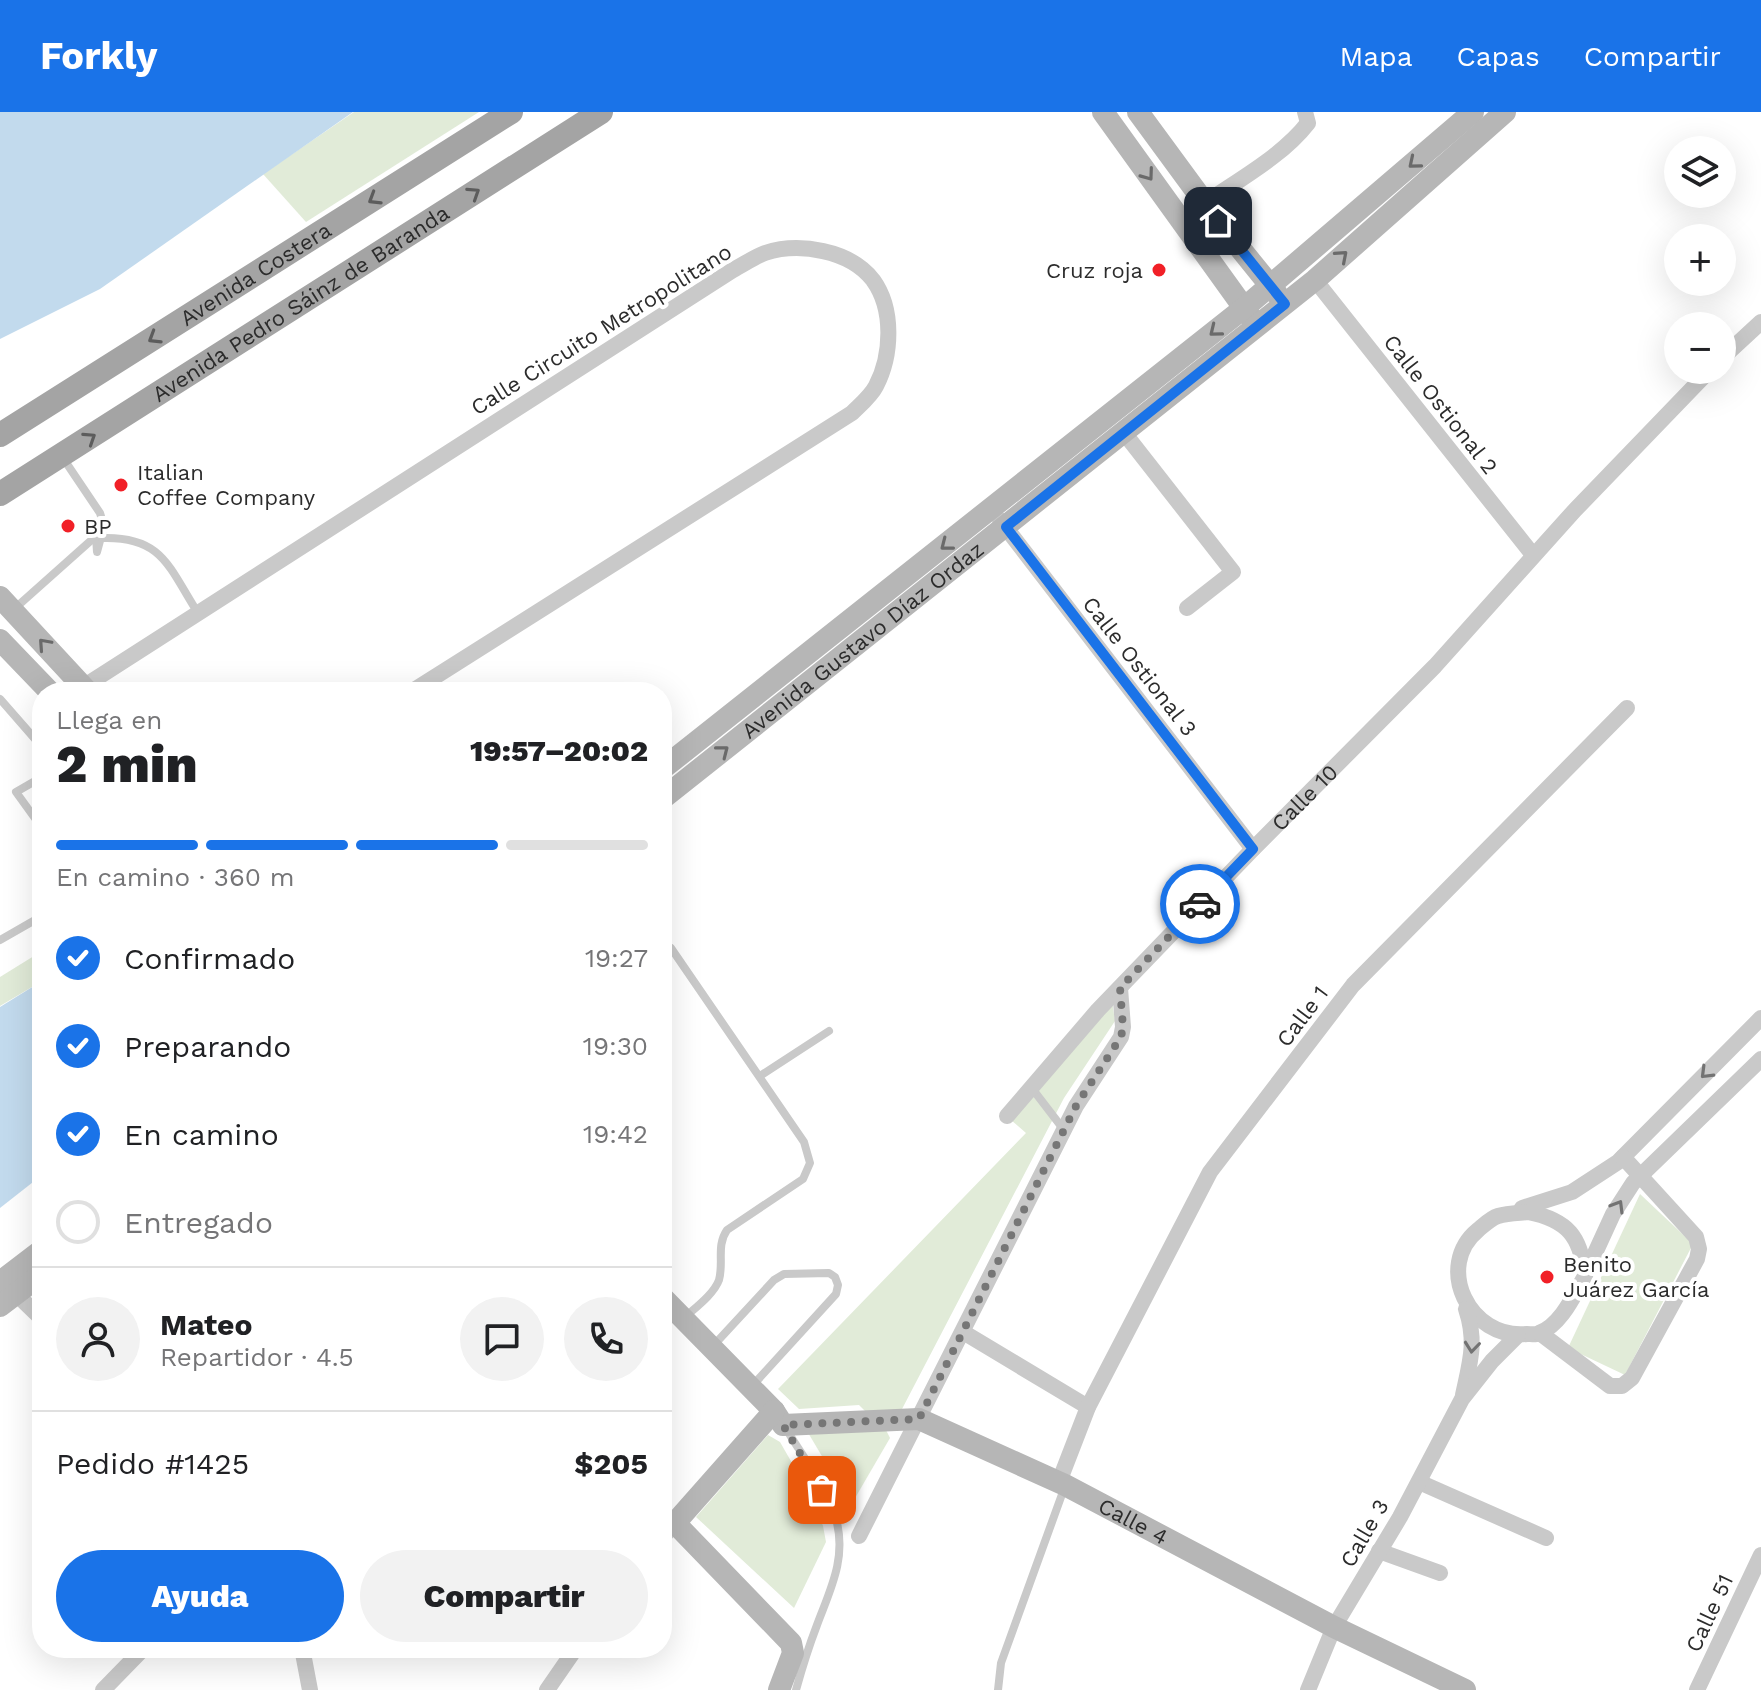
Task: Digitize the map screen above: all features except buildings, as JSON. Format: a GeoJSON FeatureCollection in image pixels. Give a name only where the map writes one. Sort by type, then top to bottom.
{"type":"FeatureCollection","features":[{"type":"Feature","properties":{"kind":"main road","name":"Avenida Costera"},"geometry":{"type":"LineString","coordinates":[[0,435],[511,112]]}},
{"type":"Feature","properties":{"kind":"main road","name":"Avenida Pedro Sáinz de Baranda"},"geometry":{"type":"LineString","coordinates":[[0,494],[601,112]]}},
{"type":"Feature","properties":{"kind":"street"},"geometry":{"type":"LineString","coordinates":[[1103,112],[1257,327]]}},
{"type":"Feature","properties":{"kind":"street"},"geometry":{"type":"LineString","coordinates":[[1138,112],[1285,304]]}},
{"type":"Feature","properties":{"kind":"street"},"geometry":{"type":"LineString","coordinates":[[1181,221],[1295,141],[1308,123],[1305,112]]}},
{"type":"Feature","properties":{"kind":"street","name":"Avenida Gustavo Díaz Ordaz"},"geometry":{"type":"LineString","coordinates":[[672,791],[999,518],[1473,112]]}},
{"type":"Feature","properties":{"kind":"street","name":"Avenida Gustavo Díaz Ordaz"},"geometry":{"type":"LineString","coordinates":[[672,762],[999,518],[1125,434],[1315,280],[1505,112]]}},
{"type":"Feature","properties":{"kind":"street","name":"Calle Circuito Metropolitano"},"geometry":{"type":"LineString","coordinates":[[95,682],[198,613],[764,253],[792,248],[820,251],[848,259],[873,280],[889,319],[889,343],[875,388],[852,413],[427,682]]}},
{"type":"Feature","properties":{"kind":"street","name":"Calle Ostional 2"},"geometry":{"type":"LineString","coordinates":[[1315,280],[1533,555]]}},
{"type":"Feature","properties":{"kind":"street"},"geometry":{"type":"LineString","coordinates":[[1736,345],[1761,322]]}},
{"type":"Feature","properties":{"kind":"street","name":"Calle 10"},"geometry":{"type":"LineString","coordinates":[[1007,1116],[1098,1010],[1435,666],[1533,555],[1697,384]]}},
{"type":"Feature","properties":{"kind":"street"},"geometry":{"type":"LineString","coordinates":[[1125,434],[1233,572],[1187,608]]}},
{"type":"Feature","properties":{"kind":"street","name":"Calle Ostional 3"},"geometry":{"type":"LineString","coordinates":[[999,518],[1253,849]]}},
{"type":"Feature","properties":{"kind":"street"},"geometry":{"type":"LineString","coordinates":[[6,603],[79,682]]}},
{"type":"Feature","properties":{"kind":"street"},"geometry":{"type":"LineString","coordinates":[[0,640],[40,682]]}},
{"type":"Feature","properties":{"kind":"street","name":"Calle 1"},"geometry":{"type":"LineString","coordinates":[[1062,1484],[1088,1407],[1210,1172],[1353,985],[1627,708]]}},
{"type":"Feature","properties":{"kind":"street"},"geometry":{"type":"LineString","coordinates":[[859,1536],[1076,1106],[1121,1037],[1120,988]]}},
{"type":"Feature","properties":{"kind":"street"},"geometry":{"type":"LineString","coordinates":[[1761,1018],[1623,1157],[1572,1192],[1495,1216],[1471,1236],[1461,1255],[1459,1267],[1462,1296],[1478,1319],[1493,1331],[1518,1335],[1540,1333],[1565,1312],[1613,1214],[1633,1183],[1761,1059]]}},
{"type":"Feature","properties":{"kind":"street"},"geometry":{"type":"LineString","coordinates":[[1540,1333],[1610,1386],[1622,1386],[1632,1378],[1697,1259],[1699,1249],[1696,1237],[1623,1157]]}},
{"type":"Feature","properties":{"kind":"street"},"geometry":{"type":"LineString","coordinates":[[1495,1216],[1528,1212],[1557,1220],[1577,1239],[1585,1276]]}},
{"type":"Feature","properties":{"kind":"street"},"geometry":{"type":"LineString","coordinates":[[5,1290],[32,1261]]}},
{"type":"Feature","properties":{"kind":"street"},"geometry":{"type":"LineString","coordinates":[[5,1290],[32,1278]]}},
{"type":"Feature","properties":{"kind":"street"},"geometry":{"type":"LineString","coordinates":[[5,1290],[32,1311]]}},
{"type":"Feature","properties":{"kind":"street","name":"Calle 3"},"geometry":{"type":"LineString","coordinates":[[1462,1296],[1474,1331],[1462,1399]]}},
{"type":"Feature","properties":{"kind":"street"},"geometry":{"type":"LineString","coordinates":[[672,1307],[779,1418],[672,1527]]}},
{"type":"Feature","properties":{"kind":"street"},"geometry":{"type":"LineString","coordinates":[[963,1332],[1088,1407]]}},
{"type":"Feature","properties":{"kind":"street","name":"Calle 3"},"geometry":{"type":"LineString","coordinates":[[1308,1690],[1334,1627],[1419,1482],[1462,1399],[1492,1361],[1518,1335]]}},
{"type":"Feature","properties":{"kind":"street","name":"Calle 4"},"geometry":{"type":"LineString","coordinates":[[779,1418],[919,1419],[1062,1484],[1334,1627],[1465,1690]]}},
{"type":"Feature","properties":{"kind":"street"},"geometry":{"type":"LineString","coordinates":[[1419,1482],[1546,1538]]}},
{"type":"Feature","properties":{"kind":"street"},"geometry":{"type":"LineString","coordinates":[[672,1535],[786,1635],[793,1653],[779,1690]]}},
{"type":"Feature","properties":{"kind":"street"},"geometry":{"type":"LineString","coordinates":[[1379,1551],[1440,1573]]}},
{"type":"Feature","properties":{"kind":"street","name":"Calle 51"},"geometry":{"type":"LineString","coordinates":[[1697,1690],[1761,1555]]}},
{"type":"Feature","properties":{"kind":"street"},"geometry":{"type":"LineString","coordinates":[[103,1690],[134,1658]]}},
{"type":"Feature","properties":{"kind":"street"},"geometry":{"type":"LineString","coordinates":[[304,1658],[310,1690]]}},
{"type":"Feature","properties":{"kind":"street"},"geometry":{"type":"LineString","coordinates":[[547,1690],[569,1658]]}},
{"type":"Feature","properties":{"kind":"lane"},"geometry":{"type":"LineString","coordinates":[[6,603],[96,536],[97,552],[104,526],[100,513],[62,456]]}},
{"type":"Feature","properties":{"kind":"lane"},"geometry":{"type":"LineString","coordinates":[[102,538],[141,542],[158,552],[198,613]]}},
{"type":"Feature","properties":{"kind":"lane"},"geometry":{"type":"LineString","coordinates":[[0,699],[32,736]]}},
{"type":"Feature","properties":{"kind":"lane"},"geometry":{"type":"LineString","coordinates":[[32,783],[16,792],[32,814]]}},
{"type":"Feature","properties":{"kind":"lane"},"geometry":{"type":"LineString","coordinates":[[0,940],[32,922]]}},
{"type":"Feature","properties":{"kind":"lane"},"geometry":{"type":"LineString","coordinates":[[672,949],[804,1142],[810,1163],[803,1179],[727,1230],[720,1239],[721,1266],[717,1285],[684,1318]]}},
{"type":"Feature","properties":{"kind":"lane"},"geometry":{"type":"LineString","coordinates":[[760,1076],[829,1031]]}},
{"type":"Feature","properties":{"kind":"lane"},"geometry":{"type":"LineString","coordinates":[[1031,1087],[1065,1131]]}},
{"type":"Feature","properties":{"kind":"lane"},"geometry":{"type":"LineString","coordinates":[[712,1347],[774,1280],[784,1274],[829,1273],[835,1277],[838,1285],[836,1294],[751,1387]]}},
{"type":"Feature","properties":{"kind":"lane"},"geometry":{"type":"LineString","coordinates":[[779,1418],[830,1504],[836,1519],[839,1546],[836,1576],[796,1690]]}},
{"type":"Feature","properties":{"kind":"lane"},"geometry":{"type":"LineString","coordinates":[[998,1690],[1001,1663],[1062,1484]]}},
{"type":"Feature","properties":{"kind":"green space"},"geometry":{"type":"Polygon","coordinates":[[[354,112],[479,112],[306,222],[263,174],[354,112]]]}},
{"type":"Feature","properties":{"kind":"green space"},"geometry":{"type":"Polygon","coordinates":[[[32,957],[32,987],[0,1006],[0,977],[32,957]]]}},
{"type":"Feature","properties":{"kind":"green space"},"geometry":{"type":"Polygon","coordinates":[[[1112,1001],[1115,1021],[1064,1098],[901,1411],[867,1413],[859,1405],[799,1409],[778,1389],[1026,1133],[1011,1120],[1112,1001]]]}},
{"type":"Feature","properties":{"kind":"green space"},"geometry":{"type":"Polygon","coordinates":[[[1640,1194],[1693,1244],[1625,1375],[1568,1348],[1640,1194]]]}},
{"type":"Feature","properties":{"kind":"green space"},"geometry":{"type":"Polygon","coordinates":[[[885,1428],[890,1438],[851,1505],[807,1431],[885,1428]]]}},
{"type":"Feature","properties":{"kind":"green space"},"geometry":{"type":"Polygon","coordinates":[[[768,1435],[780,1442],[811,1496],[826,1542],[794,1608],[696,1517],[768,1435]]]}},
{"type":"Feature","properties":{"kind":"water"},"geometry":{"type":"Polygon","coordinates":[[[0,112],[353,112],[100,289],[0,339],[0,112]]]}},
{"type":"Feature","properties":{"kind":"water"},"geometry":{"type":"Polygon","coordinates":[[[32,987],[32,1183],[0,1208],[0,1007],[32,987]]]}},
{"type":"Feature","properties":{"kind":"way so far"},"geometry":{"type":"LineString","coordinates":[[822,1490],[783,1425],[919,1419],[1076,1106],[1121,1037],[1123,1017],[1120,988],[1200,904]]}},
{"type":"Feature","properties":{"kind":"place","name":"Cruz roja"},"geometry":{"type":"Point","coordinates":[1159,270]}},
{"type":"Feature","properties":{"kind":"place","name":"Italian Coffee Company"},"geometry":{"type":"Point","coordinates":[121,485]}},
{"type":"Feature","properties":{"kind":"place","name":"BP"},"geometry":{"type":"Point","coordinates":[68,526]}},
{"type":"Feature","properties":{"kind":"place","name":"Benito Juárez García"},"geometry":{"type":"Point","coordinates":[1547,1277]}},
{"type":"Feature","properties":{"kind":"route"},"geometry":{"type":"LineString","coordinates":[[1200,904],[1253,849],[1006,527],[1285,304],[1218,221]]}}]}
